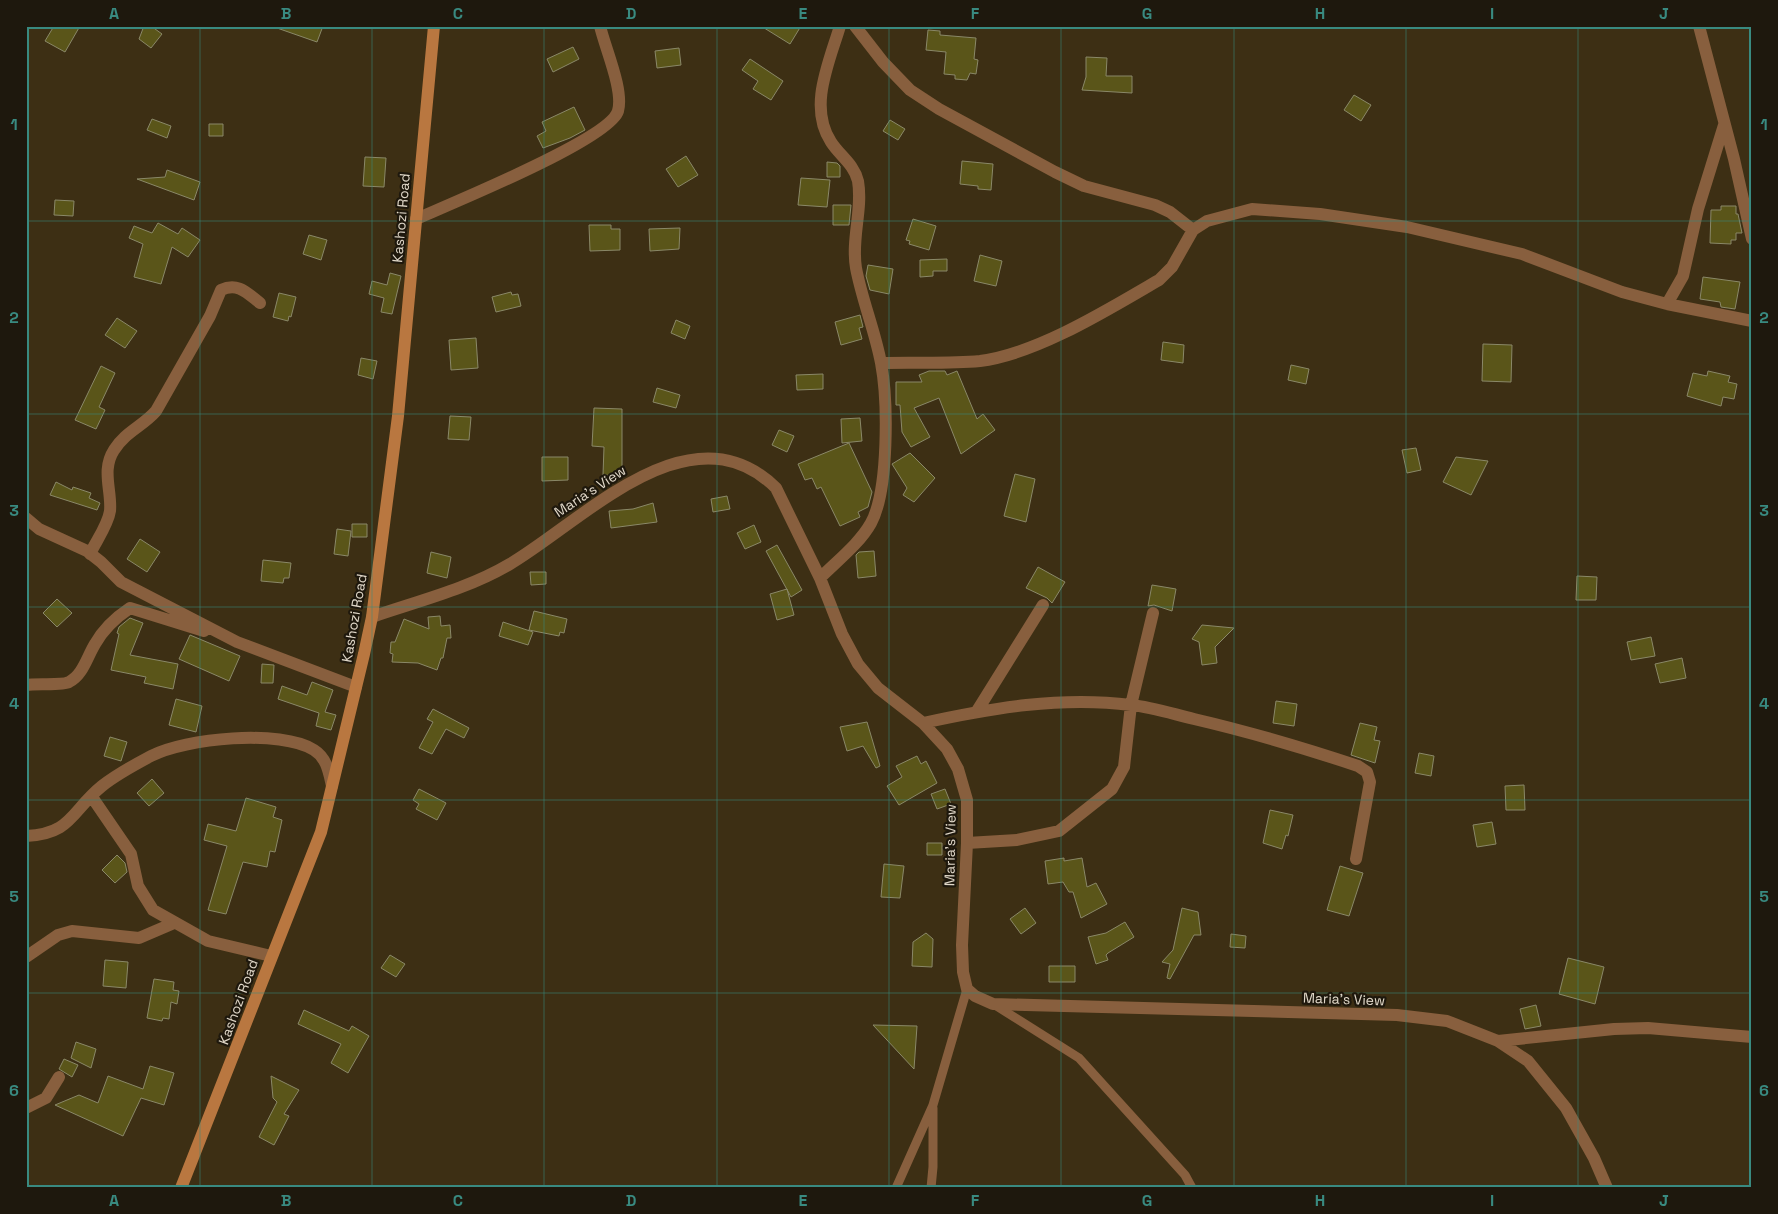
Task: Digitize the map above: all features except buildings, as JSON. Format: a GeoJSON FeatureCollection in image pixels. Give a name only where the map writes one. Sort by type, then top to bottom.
{"type":"FeatureCollection","features":[{"type":"Feature","properties":{"kind":"main road","name":"Kashozi Road"},"geometry":{"type":"LineString","coordinates":[[181,1188],[321,832],[372,617],[398,416],[434,26]]}},
{"type":"Feature","properties":{"kind":"street"},"geometry":{"type":"LineString","coordinates":[[416,219],[545,161],[611,122],[618,110],[619,97],[600,26]]}},
{"type":"Feature","properties":{"kind":"street"},"geometry":{"type":"LineString","coordinates":[[820,578],[870,524],[879,506],[884,452],[885,401],[881,363],[856,266],[854,237],[859,208],[855,170],[832,144],[820,118],[820,100],[840,26]]}},
{"type":"Feature","properties":{"kind":"street"},"geometry":{"type":"LineString","coordinates":[[855,26],[883,62],[910,90],[939,109],[1084,186],[1155,205],[1170,212],[1193,230]]}},
{"type":"Feature","properties":{"kind":"street"},"geometry":{"type":"LineString","coordinates":[[1699,26],[1752,238]]}},
{"type":"Feature","properties":{"kind":"street"},"geometry":{"type":"LineString","coordinates":[[1667,304],[1682,276],[1698,209],[1724,125]]}},
{"type":"Feature","properties":{"kind":"street"},"geometry":{"type":"LineString","coordinates":[[881,363],[980,360],[1015,352],[1050,338],[1159,280],[1172,267],[1193,230],[1221,216],[1252,209],[1320,214],[1407,227],[1522,254],[1594,282],[1667,304],[1752,321]]}},
{"type":"Feature","properties":{"kind":"street"},"geometry":{"type":"LineString","coordinates":[[90,554],[110,514],[107,469],[112,452],[125,435],[150,418],[156,411],[210,316],[221,290],[232,285],[239,287],[260,303]]}},
{"type":"Feature","properties":{"kind":"street","name":"Maria's View"},"geometry":{"type":"LineString","coordinates":[[372,617],[489,574],[510,564],[608,494],[637,478],[668,466],[700,459],[733,460],[766,478],[776,488],[820,578],[842,634],[858,664],[878,688],[923,724],[948,748],[958,769],[967,800],[962,945],[967,988],[974,996],[993,1004],[1397,1015],[1448,1021],[1498,1041],[1528,1061],[1566,1108],[1594,1158],[1608,1188]]}},
{"type":"Feature","properties":{"kind":"street"},"geometry":{"type":"LineString","coordinates":[[26,518],[39,530],[90,554],[121,582],[237,642]]}},
{"type":"Feature","properties":{"kind":"street"},"geometry":{"type":"LineString","coordinates":[[977,711],[1043,605]]}},
{"type":"Feature","properties":{"kind":"street"},"geometry":{"type":"LineString","coordinates":[[26,685],[45,682],[63,684],[70,682],[86,663],[104,630],[115,617],[130,608],[237,642],[356,686]]}},
{"type":"Feature","properties":{"kind":"street"},"geometry":{"type":"LineString","coordinates":[[967,843],[1017,840],[1059,831],[1112,789],[1124,767],[1130,705],[1153,613]]}},
{"type":"Feature","properties":{"kind":"street"},"geometry":{"type":"LineString","coordinates":[[923,724],[977,711],[1018,705],[1058,703],[1130,705],[1266,736],[1358,766],[1367,772],[1370,782],[1356,859]]}},
{"type":"Feature","properties":{"kind":"street"},"geometry":{"type":"LineString","coordinates":[[26,836],[42,835],[61,829],[102,786],[154,754],[210,741],[238,738],[268,738],[291,741],[314,749],[326,762],[332,786]]}},
{"type":"Feature","properties":{"kind":"street"},"geometry":{"type":"LineString","coordinates":[[92,797],[131,854],[138,886],[153,910],[174,924],[208,941],[271,956]]}},
{"type":"Feature","properties":{"kind":"street"},"geometry":{"type":"LineString","coordinates":[[26,957],[58,934],[72,932],[139,938],[174,924]]}},
{"type":"Feature","properties":{"kind":"street"},"geometry":{"type":"LineString","coordinates":[[1498,1041],[1614,1029],[1648,1028],[1752,1038]]}},
{"type":"Feature","properties":{"kind":"street"},"geometry":{"type":"LineString","coordinates":[[26,1108],[46,1098],[59,1077]]}},
{"type":"Feature","properties":{"kind":"lane"},"geometry":{"type":"LineString","coordinates":[[896,1188],[933,1105],[967,988]]}},
{"type":"Feature","properties":{"kind":"lane"},"geometry":{"type":"LineString","coordinates":[[993,1004],[1078,1058],[1185,1174],[1192,1188]]}},
{"type":"Feature","properties":{"kind":"lane"},"geometry":{"type":"LineString","coordinates":[[931,1188],[933,1105]]}}]}
